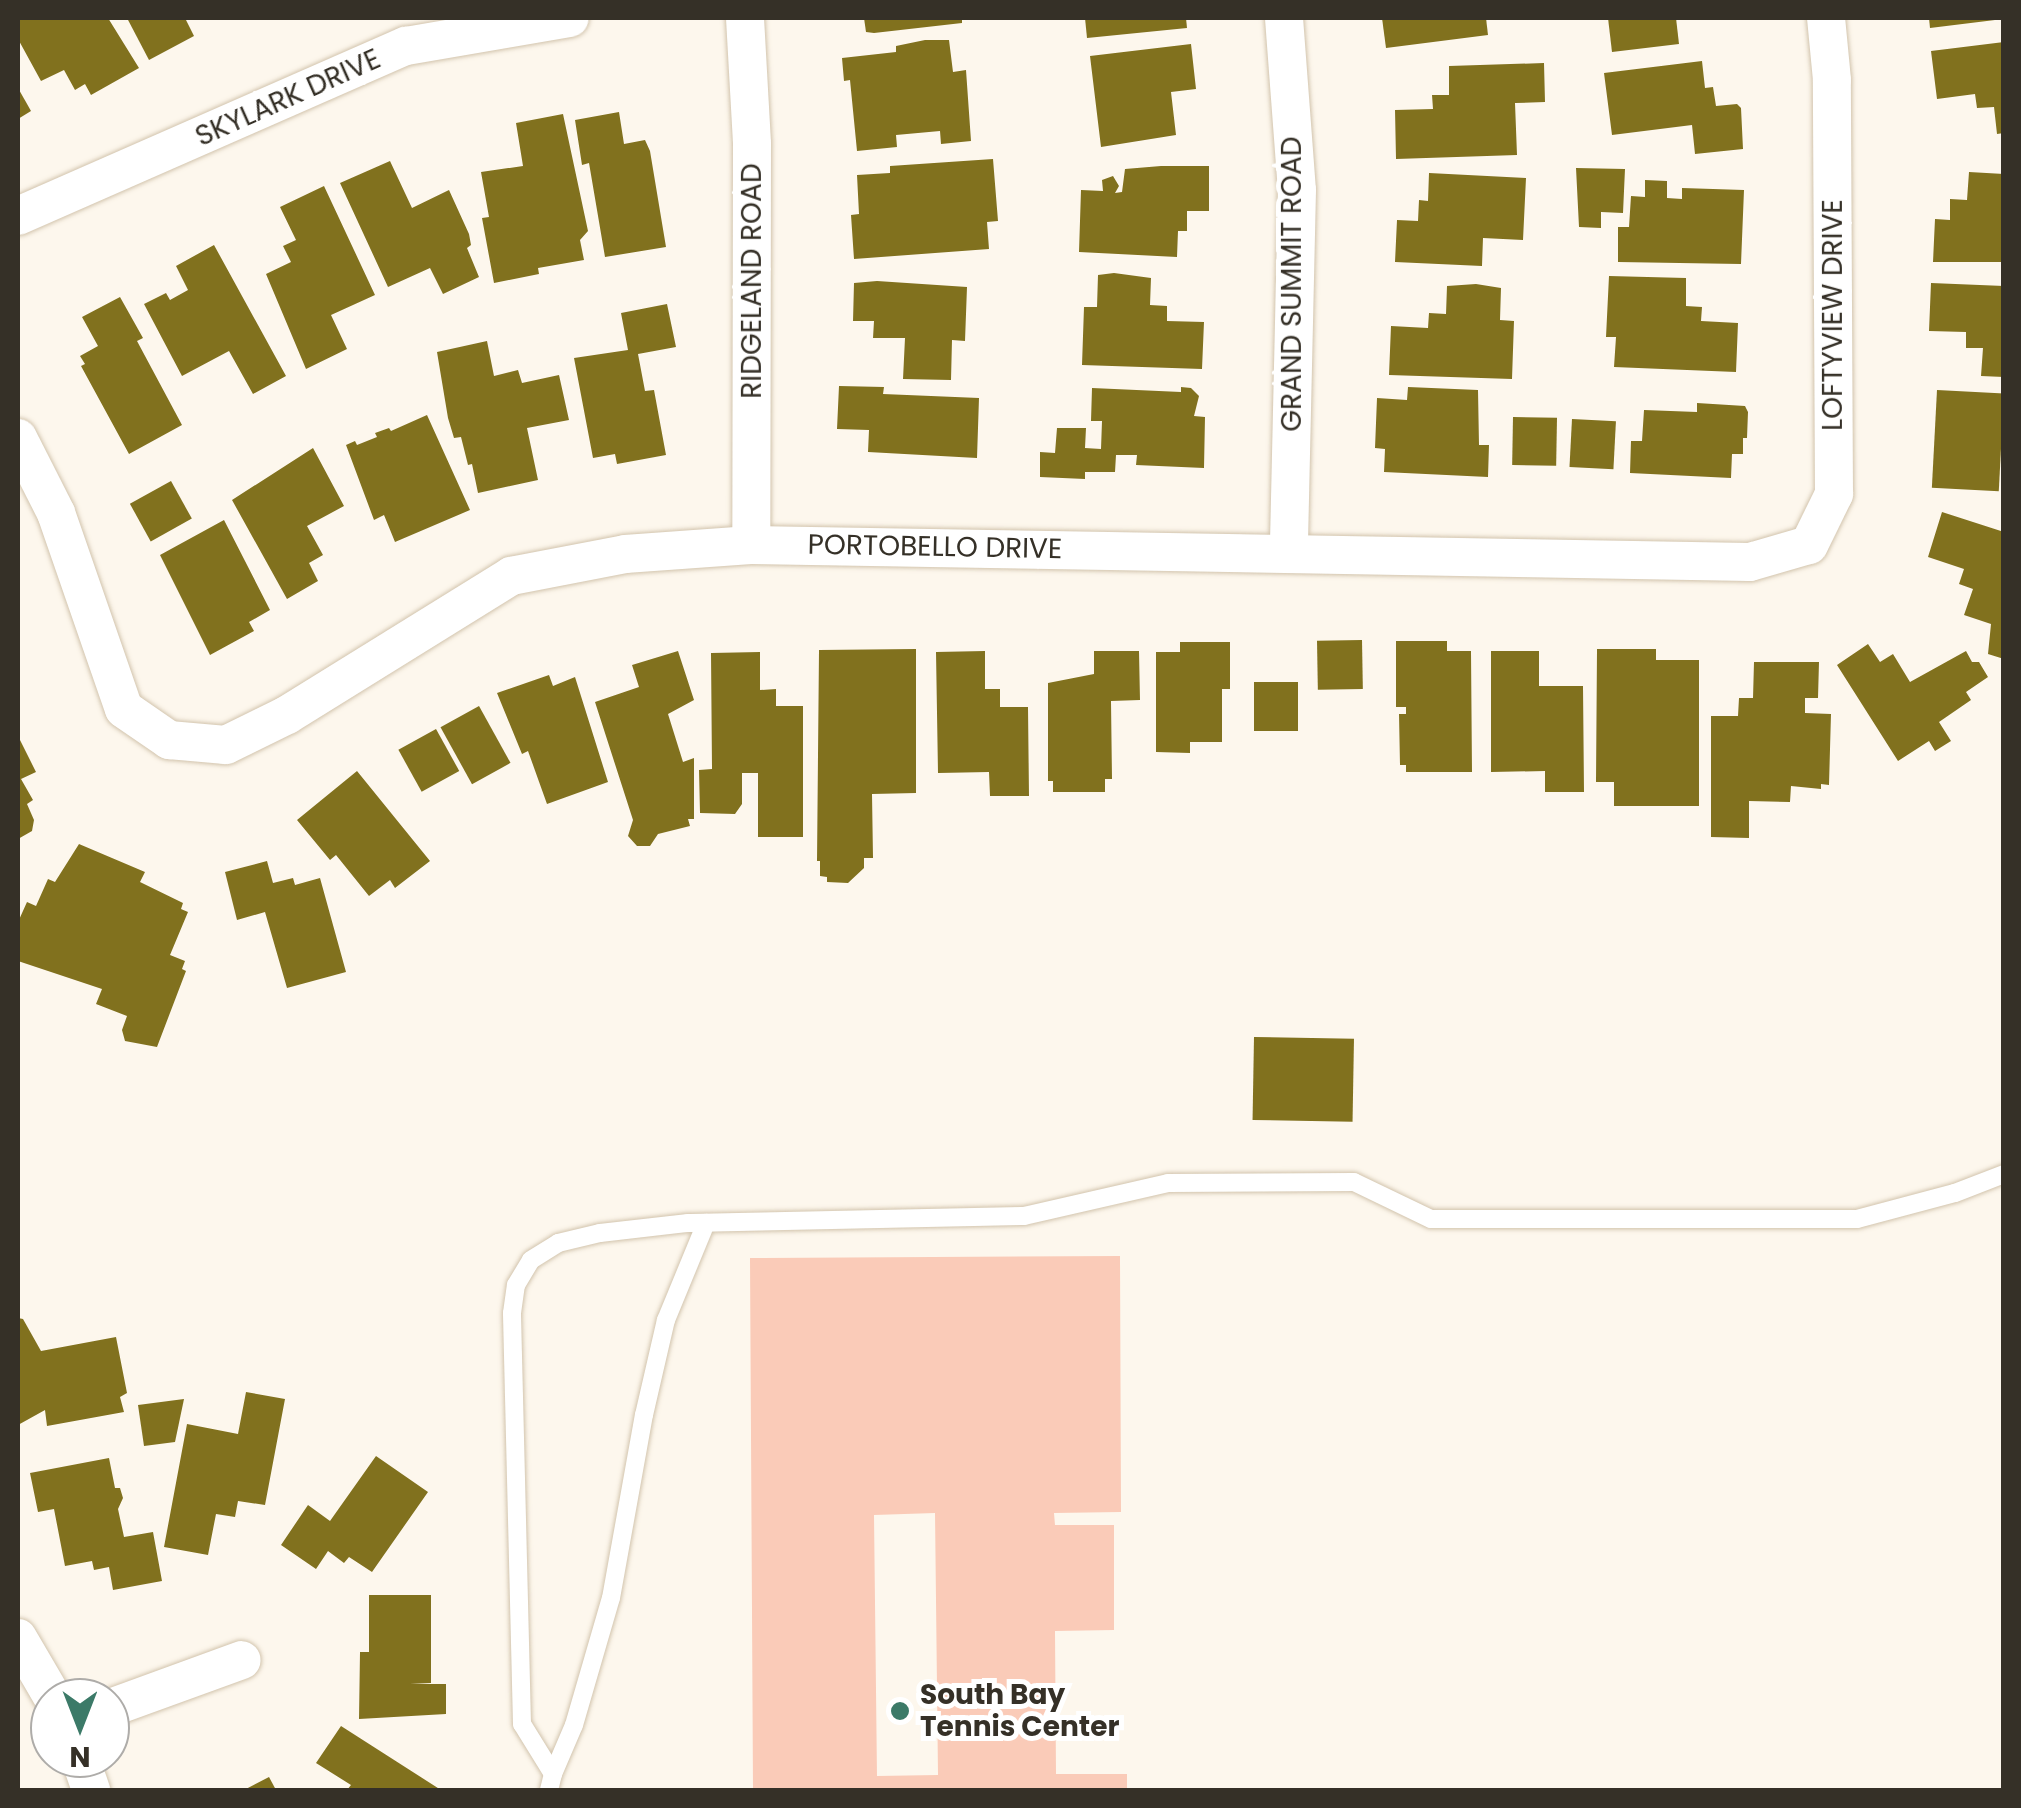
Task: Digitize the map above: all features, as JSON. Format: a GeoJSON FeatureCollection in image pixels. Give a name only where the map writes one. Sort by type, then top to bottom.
{"type":"FeatureCollection","features":[{"type":"Feature","properties":{"kind":"street","name":"SKYLARK DRIVE"},"geometry":{"type":"LineString","coordinates":[[18,216],[406,46],[570,18]]}},
{"type":"Feature","properties":{"kind":"street","name":"RIDGELAND ROAD"},"geometry":{"type":"LineString","coordinates":[[745,18],[752,144],[751,545]]}},
{"type":"Feature","properties":{"kind":"street","name":"GRAND SUMMIT ROAD"},"geometry":{"type":"LineString","coordinates":[[1284,18],[1297,190],[1289,552]]}},
{"type":"Feature","properties":{"kind":"street","name":"LOFTYVIEW DRIVE"},"geometry":{"type":"LineString","coordinates":[[1750,562],[1809,545],[1834,494],[1832,80],[1826,18]]}},
{"type":"Feature","properties":{"kind":"street","name":"PORTOBELLO DRIVE"},"geometry":{"type":"LineString","coordinates":[[18,438],[56,513],[124,709],[169,740],[226,745],[287,715],[510,576],[625,554],[751,545],[1750,562]]}},
{"type":"Feature","properties":{"kind":"street"},"geometry":{"type":"LineString","coordinates":[[18,1638],[42,1678]]}},
{"type":"Feature","properties":{"kind":"street"},"geometry":{"type":"LineString","coordinates":[[130,1701],[242,1660]]}},
{"type":"Feature","properties":{"kind":"lane"},"geometry":{"type":"LineString","coordinates":[[551,1782],[522,1724],[512,1313],[516,1285],[531,1260],[558,1243],[600,1233],[706,1223],[1024,1216],[1168,1183],[1354,1182],[1431,1220],[1857,1220],[1956,1193],[2004,1174]]}},
{"type":"Feature","properties":{"kind":"lane"},"geometry":{"type":"LineString","coordinates":[[551,1782],[574,1725],[612,1598],[644,1415],[666,1320],[706,1223]]}},
{"type":"Feature","properties":{"kind":"shaded area"},"geometry":{"type":"Polygon","coordinates":[[[1120,1256],[1121,1512],[1054,1513],[1055,1525],[1114,1525],[1114,1630],[1055,1631],[1056,1774],[1127,1774],[1127,1790],[753,1790],[750,1258],[1120,1256]],[[935,1513],[874,1515],[877,1776],[938,1775],[935,1513]]]}},
{"type":"Feature","properties":{"kind":"building"},"geometry":{"type":"Polygon","coordinates":[[[18,18],[108,18],[139,68],[91,95],[85,84],[75,90],[64,70],[41,81],[18,39],[18,18]]]}},
{"type":"Feature","properties":{"kind":"building"},"geometry":{"type":"Polygon","coordinates":[[[127,18],[185,18],[194,36],[149,60],[127,18]]]}},
{"type":"Feature","properties":{"kind":"building"},"geometry":{"type":"Polygon","coordinates":[[[864,18],[962,18],[962,23],[874,33],[866,32],[864,18]]]}},
{"type":"Feature","properties":{"kind":"building"},"geometry":{"type":"Polygon","coordinates":[[[1085,18],[1186,18],[1187,28],[1087,38],[1085,18]]]}},
{"type":"Feature","properties":{"kind":"building"},"geometry":{"type":"Polygon","coordinates":[[[1382,18],[1486,18],[1488,35],[1386,48],[1382,18]]]}},
{"type":"Feature","properties":{"kind":"building"},"geometry":{"type":"Polygon","coordinates":[[[1608,18],[1676,18],[1679,44],[1612,52],[1608,18]]]}},
{"type":"Feature","properties":{"kind":"building"},"geometry":{"type":"Polygon","coordinates":[[[1929,18],[1995,18],[1995,20],[1930,28],[1929,18]]]}},
{"type":"Feature","properties":{"kind":"building"},"geometry":{"type":"Polygon","coordinates":[[[949,40],[953,72],[966,70],[971,141],[941,144],[940,131],[896,135],[897,147],[857,151],[850,80],[844,81],[842,58],[896,52],[896,46],[949,40]]]}},
{"type":"Feature","properties":{"kind":"building"},"geometry":{"type":"Polygon","coordinates":[[[2004,42],[2004,133],[1997,134],[1994,107],[1977,108],[1975,94],[1937,99],[1931,51],[2004,42]]]}},
{"type":"Feature","properties":{"kind":"building"},"geometry":{"type":"Polygon","coordinates":[[[1191,44],[1196,89],[1171,92],[1176,135],[1101,147],[1090,56],[1191,44]]]}},
{"type":"Feature","properties":{"kind":"building"},"geometry":{"type":"Polygon","coordinates":[[[1702,61],[1705,88],[1713,87],[1716,106],[1737,104],[1741,108],[1743,149],[1695,154],[1692,125],[1612,135],[1604,73],[1702,61]]]}},
{"type":"Feature","properties":{"kind":"building"},"geometry":{"type":"Polygon","coordinates":[[[1544,63],[1545,102],[1515,103],[1517,155],[1396,159],[1395,110],[1433,109],[1432,95],[1449,95],[1449,66],[1544,63]]]}},
{"type":"Feature","properties":{"kind":"building"},"geometry":{"type":"Polygon","coordinates":[[[18,88],[31,111],[18,119],[18,88]]]}},
{"type":"Feature","properties":{"kind":"building"},"geometry":{"type":"Polygon","coordinates":[[[619,112],[624,144],[645,140],[650,151],[666,247],[605,257],[589,163],[582,165],[575,120],[619,112]]]}},
{"type":"Feature","properties":{"kind":"building"},"geometry":{"type":"Polygon","coordinates":[[[563,114],[588,231],[580,240],[584,260],[538,268],[539,274],[494,283],[482,218],[489,217],[481,172],[523,166],[516,123],[563,114]]]}},
{"type":"Feature","properties":{"kind":"building"},"geometry":{"type":"Polygon","coordinates":[[[993,159],[998,221],[987,222],[989,249],[854,259],[851,215],[859,214],[857,175],[890,173],[890,166],[993,159]]]}},
{"type":"Feature","properties":{"kind":"building"},"geometry":{"type":"Polygon","coordinates":[[[390,161],[412,208],[449,190],[469,234],[471,245],[467,248],[479,277],[443,294],[430,268],[388,287],[340,183],[390,161]]]}},
{"type":"Feature","properties":{"kind":"building"},"geometry":{"type":"Polygon","coordinates":[[[1209,166],[1209,211],[1187,211],[1187,231],[1178,231],[1177,257],[1079,252],[1081,190],[1103,191],[1102,180],[1113,176],[1119,186],[1115,193],[1122,192],[1125,169],[1209,166]]]}},
{"type":"Feature","properties":{"kind":"building"},"geometry":{"type":"Polygon","coordinates":[[[1576,168],[1625,169],[1623,213],[1601,212],[1601,228],[1579,227],[1576,168]]]}},
{"type":"Feature","properties":{"kind":"building"},"geometry":{"type":"Polygon","coordinates":[[[1969,172],[2004,174],[2004,262],[1933,262],[1935,219],[1950,220],[1950,199],[1967,200],[1969,172]]]}},
{"type":"Feature","properties":{"kind":"building"},"geometry":{"type":"Polygon","coordinates":[[[1429,173],[1526,178],[1523,240],[1483,238],[1482,266],[1395,262],[1397,220],[1418,221],[1419,200],[1428,201],[1429,173]]]}},
{"type":"Feature","properties":{"kind":"building"},"geometry":{"type":"Polygon","coordinates":[[[1645,180],[1667,181],[1667,198],[1682,199],[1682,188],[1744,190],[1741,264],[1618,262],[1618,227],[1629,227],[1631,196],[1645,197],[1645,180]]]}},
{"type":"Feature","properties":{"kind":"building"},"geometry":{"type":"Polygon","coordinates":[[[324,186],[375,295],[331,315],[347,349],[306,369],[266,274],[291,262],[283,246],[296,240],[280,207],[324,186]]]}},
{"type":"Feature","properties":{"kind":"building"},"geometry":{"type":"Polygon","coordinates":[[[214,245],[286,376],[253,394],[229,351],[182,376],[144,304],[166,293],[170,300],[188,290],[176,266],[214,245]]]}},
{"type":"Feature","properties":{"kind":"building"},"geometry":{"type":"Polygon","coordinates":[[[1098,275],[1151,278],[1150,305],[1167,306],[1167,321],[1204,322],[1202,369],[1082,365],[1084,307],[1097,307],[1098,275]]]}},
{"type":"Feature","properties":{"kind":"building"},"geometry":{"type":"Polygon","coordinates":[[[1609,276],[1686,278],[1686,306],[1702,307],[1701,321],[1738,323],[1736,372],[1614,367],[1616,337],[1606,337],[1609,276]]]}},
{"type":"Feature","properties":{"kind":"building"},"geometry":{"type":"Polygon","coordinates":[[[854,283],[967,287],[965,341],[952,340],[951,380],[903,379],[905,338],[873,338],[874,321],[853,321],[854,283]]]}},
{"type":"Feature","properties":{"kind":"building"},"geometry":{"type":"Polygon","coordinates":[[[1931,283],[2004,286],[2004,377],[1981,376],[1983,348],[1966,348],[1966,332],[1929,331],[1931,283]]]}},
{"type":"Feature","properties":{"kind":"building"},"geometry":{"type":"Polygon","coordinates":[[[1476,284],[1501,288],[1500,320],[1514,321],[1512,379],[1389,375],[1391,326],[1428,328],[1429,313],[1446,314],[1447,286],[1476,284]]]}},
{"type":"Feature","properties":{"kind":"building"},"geometry":{"type":"Polygon","coordinates":[[[120,297],[143,338],[137,341],[182,425],[129,454],[81,366],[85,364],[80,356],[98,346],[82,317],[120,297]]]}},
{"type":"Feature","properties":{"kind":"building"},"geometry":{"type":"Polygon","coordinates":[[[667,304],[676,347],[638,354],[645,391],[654,390],[666,455],[617,464],[615,454],[593,458],[574,358],[628,350],[621,313],[667,304]]]}},
{"type":"Feature","properties":{"kind":"building"},"geometry":{"type":"Polygon","coordinates":[[[487,341],[494,376],[518,370],[522,383],[559,375],[569,420],[527,428],[538,480],[478,493],[472,464],[468,465],[461,437],[454,438],[448,418],[437,352],[487,341]]]}},
{"type":"Feature","properties":{"kind":"building"},"geometry":{"type":"Polygon","coordinates":[[[839,386],[884,387],[883,394],[979,398],[977,458],[868,452],[869,430],[837,429],[839,386]]]}},
{"type":"Feature","properties":{"kind":"building"},"geometry":{"type":"Polygon","coordinates":[[[1181,387],[1191,388],[1199,396],[1194,416],[1205,417],[1204,468],[1136,465],[1137,455],[1116,455],[1115,472],[1085,472],[1085,479],[1040,477],[1040,452],[1055,453],[1057,428],[1086,428],[1085,448],[1101,449],[1102,421],[1091,421],[1092,388],[1181,392],[1181,387]]]}},
{"type":"Feature","properties":{"kind":"building"},"geometry":{"type":"Polygon","coordinates":[[[1408,387],[1478,390],[1479,445],[1489,445],[1488,477],[1384,472],[1385,449],[1375,448],[1377,398],[1407,400],[1408,387]]]}},
{"type":"Feature","properties":{"kind":"building"},"geometry":{"type":"Polygon","coordinates":[[[1937,390],[2004,394],[1999,491],[1932,488],[1937,390]]]}},
{"type":"Feature","properties":{"kind":"building"},"geometry":{"type":"Polygon","coordinates":[[[1697,403],[1745,406],[1748,412],[1743,454],[1732,454],[1731,478],[1630,473],[1631,441],[1642,441],[1644,410],[1697,412],[1697,403]]]}},
{"type":"Feature","properties":{"kind":"building"},"geometry":{"type":"Polygon","coordinates":[[[427,415],[470,510],[395,542],[384,515],[374,520],[346,445],[355,441],[357,445],[377,437],[375,433],[389,428],[391,431],[427,415]]]}},
{"type":"Feature","properties":{"kind":"building"},"geometry":{"type":"Polygon","coordinates":[[[1513,417],[1557,418],[1556,466],[1512,465],[1513,417]]]}},
{"type":"Feature","properties":{"kind":"building"},"geometry":{"type":"Polygon","coordinates":[[[1572,419],[1616,421],[1613,469],[1569,467],[1572,419]]]}},
{"type":"Feature","properties":{"kind":"building"},"geometry":{"type":"Polygon","coordinates":[[[313,448],[344,506],[307,526],[323,555],[309,563],[318,581],[287,599],[232,500],[313,448]]]}},
{"type":"Feature","properties":{"kind":"building"},"geometry":{"type":"Polygon","coordinates":[[[171,481],[192,519],[151,541],[130,504],[171,481]]]}},
{"type":"Feature","properties":{"kind":"building"},"geometry":{"type":"Polygon","coordinates":[[[1942,512],[2004,532],[2004,659],[1988,654],[1991,624],[1964,615],[1973,589],[1959,584],[1964,569],[1928,557],[1942,512]]]}},
{"type":"Feature","properties":{"kind":"building"},"geometry":{"type":"Polygon","coordinates":[[[224,520],[270,610],[249,622],[254,631],[210,655],[160,555],[224,520]]]}},
{"type":"Feature","properties":{"kind":"building"},"geometry":{"type":"Polygon","coordinates":[[[1362,640],[1363,689],[1318,690],[1317,641],[1362,640]]]}},
{"type":"Feature","properties":{"kind":"building"},"geometry":{"type":"Polygon","coordinates":[[[1396,641],[1447,641],[1447,651],[1471,651],[1472,772],[1406,772],[1406,765],[1400,765],[1399,714],[1406,714],[1406,707],[1396,707],[1396,641]]]}},
{"type":"Feature","properties":{"kind":"building"},"geometry":{"type":"Polygon","coordinates":[[[1180,642],[1230,642],[1230,689],[1222,689],[1222,742],[1190,742],[1190,753],[1156,752],[1156,652],[1180,652],[1180,642]]]}},
{"type":"Feature","properties":{"kind":"building"},"geometry":{"type":"Polygon","coordinates":[[[1868,644],[1880,662],[1893,654],[1910,682],[1966,651],[1972,662],[1979,662],[1988,677],[1966,692],[1971,700],[1939,722],[1951,741],[1935,751],[1929,741],[1898,761],[1837,665],[1868,644]]]}},
{"type":"Feature","properties":{"kind":"building"},"geometry":{"type":"Polygon","coordinates":[[[916,649],[916,793],[872,794],[873,858],[864,858],[864,868],[848,883],[827,882],[827,877],[820,876],[817,861],[819,650],[916,649]]]}},
{"type":"Feature","properties":{"kind":"building"},"geometry":{"type":"Polygon","coordinates":[[[1597,649],[1656,649],[1656,660],[1699,660],[1699,806],[1614,806],[1614,782],[1596,782],[1597,649]]]}},
{"type":"Feature","properties":{"kind":"building"},"geometry":{"type":"Polygon","coordinates":[[[678,651],[694,700],[668,714],[683,762],[694,758],[694,819],[688,819],[690,826],[658,834],[650,846],[637,846],[628,836],[633,820],[595,702],[639,687],[632,665],[678,651]]]}},
{"type":"Feature","properties":{"kind":"building"},"geometry":{"type":"Polygon","coordinates":[[[985,651],[985,689],[1000,689],[1000,707],[1028,707],[1029,796],[990,796],[989,772],[938,773],[936,652],[985,651]]]}},
{"type":"Feature","properties":{"kind":"building"},"geometry":{"type":"Polygon","coordinates":[[[1094,651],[1139,651],[1140,700],[1111,701],[1112,779],[1105,779],[1105,792],[1053,792],[1053,781],[1048,781],[1048,683],[1094,674],[1094,651]]]}},
{"type":"Feature","properties":{"kind":"building"},"geometry":{"type":"Polygon","coordinates":[[[1491,651],[1539,651],[1539,686],[1583,686],[1584,792],[1545,792],[1545,771],[1491,772],[1491,651]]]}},
{"type":"Feature","properties":{"kind":"building"},"geometry":{"type":"Polygon","coordinates":[[[760,652],[760,690],[776,689],[776,706],[803,706],[803,837],[758,837],[758,773],[742,773],[742,804],[735,814],[700,813],[699,770],[712,769],[711,653],[760,652]]]}},
{"type":"Feature","properties":{"kind":"building"},"geometry":{"type":"Polygon","coordinates":[[[1754,662],[1819,662],[1818,698],[1805,698],[1805,713],[1831,714],[1829,785],[1821,784],[1821,789],[1791,786],[1790,802],[1749,801],[1749,838],[1711,837],[1711,716],[1738,716],[1739,698],[1753,698],[1754,662]]]}},
{"type":"Feature","properties":{"kind":"building"},"geometry":{"type":"Polygon","coordinates":[[[549,675],[553,686],[575,677],[608,782],[547,804],[528,751],[522,754],[497,693],[549,675]]]}},
{"type":"Feature","properties":{"kind":"building"},"geometry":{"type":"Polygon","coordinates":[[[1254,682],[1298,682],[1298,731],[1254,731],[1254,682]]]}},
{"type":"Feature","properties":{"kind":"building"},"geometry":{"type":"Polygon","coordinates":[[[479,706],[511,763],[472,784],[441,727],[479,706]]]}},
{"type":"Feature","properties":{"kind":"building"},"geometry":{"type":"Polygon","coordinates":[[[436,729],[459,771],[422,792],[398,750],[436,729]]]}},
{"type":"Feature","properties":{"kind":"building"},"geometry":{"type":"Polygon","coordinates":[[[18,736],[36,772],[21,779],[33,800],[27,804],[34,820],[32,831],[18,839],[18,736]]]}},
{"type":"Feature","properties":{"kind":"building"},"geometry":{"type":"Polygon","coordinates":[[[357,771],[430,861],[395,888],[390,880],[369,896],[336,855],[330,860],[297,820],[357,771]]]}},
{"type":"Feature","properties":{"kind":"building"},"geometry":{"type":"Polygon","coordinates":[[[79,844],[145,872],[140,882],[183,903],[181,909],[188,912],[170,955],[185,961],[182,969],[186,971],[157,1047],[125,1041],[122,1030],[127,1016],[96,1004],[102,989],[18,961],[18,922],[27,902],[36,906],[48,879],[55,882],[79,844]]]}},
{"type":"Feature","properties":{"kind":"building"},"geometry":{"type":"Polygon","coordinates":[[[267,861],[273,883],[293,878],[295,885],[320,878],[346,972],[287,988],[265,912],[237,920],[225,872],[267,861]]]}},
{"type":"Feature","properties":{"kind":"building"},"geometry":{"type":"Polygon","coordinates":[[[1254,1037],[1354,1039],[1353,1122],[1253,1120],[1254,1037]]]}},
{"type":"Feature","properties":{"kind":"building"},"geometry":{"type":"Polygon","coordinates":[[[18,1318],[23,1319],[41,1351],[116,1337],[127,1393],[120,1397],[124,1412],[47,1426],[45,1410],[18,1425],[18,1318]]]}},
{"type":"Feature","properties":{"kind":"building"},"geometry":{"type":"Polygon","coordinates":[[[246,1392],[285,1399],[265,1505],[238,1501],[235,1517],[216,1514],[208,1555],[164,1547],[187,1424],[238,1434],[246,1392]]]}},
{"type":"Feature","properties":{"kind":"building"},"geometry":{"type":"Polygon","coordinates":[[[184,1399],[175,1442],[144,1446],[138,1405],[184,1399]]]}},
{"type":"Feature","properties":{"kind":"building"},"geometry":{"type":"Polygon","coordinates":[[[376,1456],[428,1492],[372,1572],[349,1557],[344,1563],[328,1551],[316,1569],[281,1545],[308,1505],[330,1521],[376,1456]]]}},
{"type":"Feature","properties":{"kind":"building"},"geometry":{"type":"Polygon","coordinates":[[[109,1458],[115,1488],[120,1488],[123,1498],[118,1509],[124,1537],[153,1532],[162,1581],[113,1590],[109,1567],[94,1570],[92,1561],[65,1566],[54,1509],[38,1512],[30,1473],[109,1458]]]}},
{"type":"Feature","properties":{"kind":"building"},"geometry":{"type":"Polygon","coordinates":[[[369,1595],[431,1595],[431,1683],[410,1684],[446,1684],[446,1714],[359,1719],[360,1652],[369,1652],[369,1595]]]}},
{"type":"Feature","properties":{"kind":"building"},"geometry":{"type":"Polygon","coordinates":[[[341,1726],[441,1790],[347,1790],[351,1785],[316,1763],[341,1726]]]}},
{"type":"Feature","properties":{"kind":"building"},"geometry":{"type":"Polygon","coordinates":[[[269,1777],[276,1790],[244,1790],[269,1777]]]}},
{"type":"Feature","properties":{"kind":"place","name":"South Bay Tennis Center"},"geometry":{"type":"Point","coordinates":[900,1711]}}]}
